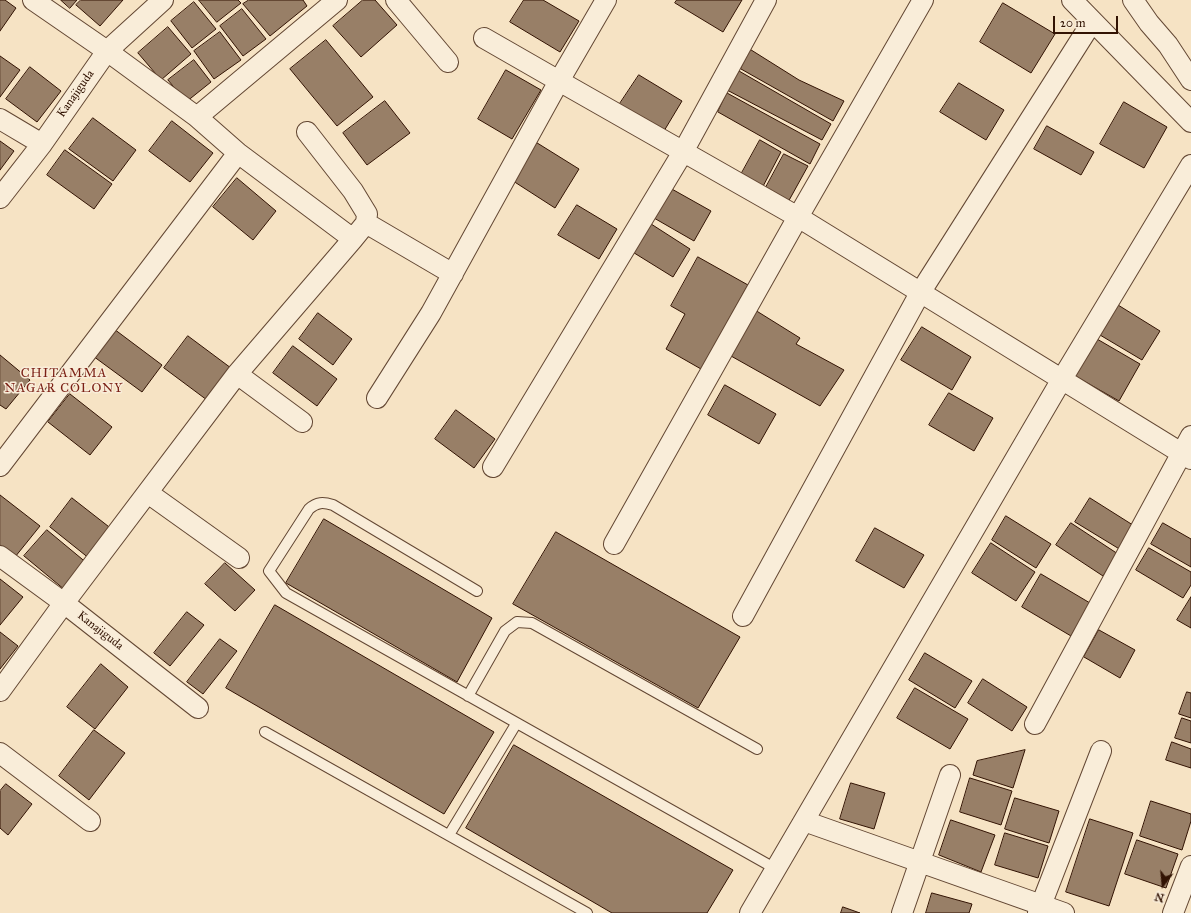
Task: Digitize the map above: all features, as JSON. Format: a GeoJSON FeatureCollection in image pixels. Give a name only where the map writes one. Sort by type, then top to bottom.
{"type":"FeatureCollection","features":[{"type":"Feature","properties":{"kind":"street"},"geometry":{"type":"LineString","coordinates":[[33,0],[107,51],[197,117],[238,153],[354,239]]}},
{"type":"Feature","properties":{"kind":"street","name":"Kanajiguda"},"geometry":{"type":"LineString","coordinates":[[0,198],[42,144],[107,51],[163,0]]}},
{"type":"Feature","properties":{"kind":"street"},"geometry":{"type":"LineString","coordinates":[[197,117],[337,0]]}},
{"type":"Feature","properties":{"kind":"street"},"geometry":{"type":"LineString","coordinates":[[396,0],[448,62]]}},
{"type":"Feature","properties":{"kind":"street"},"geometry":{"type":"LineString","coordinates":[[377,398],[431,313],[559,81],[606,0]]}},
{"type":"Feature","properties":{"kind":"street"},"geometry":{"type":"LineString","coordinates":[[493,467],[683,152],[766,0]]}},
{"type":"Feature","properties":{"kind":"street"},"geometry":{"type":"LineString","coordinates":[[614,544],[798,217],[923,0]]}},
{"type":"Feature","properties":{"kind":"street"},"geometry":{"type":"LineString","coordinates":[[1072,0],[1191,122]]}},
{"type":"Feature","properties":{"kind":"street"},"geometry":{"type":"LineString","coordinates":[[1133,0],[1149,23],[1168,45],[1191,80]]}},
{"type":"Feature","properties":{"kind":"street"},"geometry":{"type":"LineString","coordinates":[[743,616],[920,293],[1092,22]]}},
{"type":"Feature","properties":{"kind":"street"},"geometry":{"type":"LineString","coordinates":[[484,38],[798,217],[1186,456]]}},
{"type":"Feature","properties":{"kind":"street"},"geometry":{"type":"LineString","coordinates":[[0,119],[42,144]]}},
{"type":"Feature","properties":{"kind":"street"},"geometry":{"type":"LineString","coordinates":[[0,691],[64,603],[237,374],[354,239],[366,223],[367,214],[354,191],[307,132]]}},
{"type":"Feature","properties":{"kind":"street"},"geometry":{"type":"LineString","coordinates":[[0,466],[238,153]]}},
{"type":"Feature","properties":{"kind":"street"},"geometry":{"type":"LineString","coordinates":[[750,913],[1062,379],[1191,165]]}},
{"type":"Feature","properties":{"kind":"street"},"geometry":{"type":"LineString","coordinates":[[366,223],[453,274]]}},
{"type":"Feature","properties":{"kind":"street"},"geometry":{"type":"LineString","coordinates":[[237,374],[302,422]]}},
{"type":"Feature","properties":{"kind":"street"},"geometry":{"type":"LineString","coordinates":[[1035,724],[1186,456],[1191,436]]}},
{"type":"Feature","properties":{"kind":"street"},"geometry":{"type":"LineString","coordinates":[[148,493],[239,558]]}},
{"type":"Feature","properties":{"kind":"street","name":"Kanajiguda"},"geometry":{"type":"LineString","coordinates":[[0,556],[64,603],[198,708]]}},
{"type":"Feature","properties":{"kind":"street"},"geometry":{"type":"LineString","coordinates":[[1040,909],[1101,751]]}},
{"type":"Feature","properties":{"kind":"street"},"geometry":{"type":"LineString","coordinates":[[0,753],[90,821]]}},
{"type":"Feature","properties":{"kind":"street"},"geometry":{"type":"LineString","coordinates":[[902,913],[918,862],[950,775]]}},
{"type":"Feature","properties":{"kind":"street"},"geometry":{"type":"LineString","coordinates":[[804,821],[918,862],[1040,909],[1064,913]]}},
{"type":"Feature","properties":{"kind":"street"},"geometry":{"type":"LineString","coordinates":[[1173,913],[1191,866]]}},
{"type":"Feature","properties":{"kind":"lane"},"geometry":{"type":"LineString","coordinates":[[477,591],[333,505],[324,502],[316,504],[309,509],[269,571],[286,593],[516,724],[776,869]]}},
{"type":"Feature","properties":{"kind":"lane"},"geometry":{"type":"LineString","coordinates":[[468,696],[505,631],[517,622],[532,623],[757,750]]}},
{"type":"Feature","properties":{"kind":"lane"},"geometry":{"type":"LineString","coordinates":[[449,835],[516,724]]}},
{"type":"Feature","properties":{"kind":"lane"},"geometry":{"type":"LineString","coordinates":[[265,732],[587,913]]}},
{"type":"Feature","properties":{"kind":"building"},"geometry":{"type":"Polygon","coordinates":[[[0,0],[5,0],[16,8],[0,31],[0,0]]]}},
{"type":"Feature","properties":{"kind":"building"},"geometry":{"type":"Polygon","coordinates":[[[61,0],[77,0],[70,8],[61,0]]]}},
{"type":"Feature","properties":{"kind":"building"},"geometry":{"type":"Polygon","coordinates":[[[81,0],[123,0],[100,26],[76,5],[81,0]]]}},
{"type":"Feature","properties":{"kind":"building"},"geometry":{"type":"Polygon","coordinates":[[[199,0],[238,0],[241,3],[217,22],[199,0]]]}},
{"type":"Feature","properties":{"kind":"building"},"geometry":{"type":"Polygon","coordinates":[[[249,0],[303,0],[307,6],[270,36],[243,4],[249,0]]]}},
{"type":"Feature","properties":{"kind":"building"},"geometry":{"type":"Polygon","coordinates":[[[363,0],[375,0],[397,25],[361,57],[333,26],[363,0]]]}},
{"type":"Feature","properties":{"kind":"building"},"geometry":{"type":"Polygon","coordinates":[[[524,0],[543,0],[579,21],[560,52],[510,22],[524,0]]]}},
{"type":"Feature","properties":{"kind":"building"},"geometry":{"type":"Polygon","coordinates":[[[677,0],[742,0],[723,32],[675,3],[677,0]]]}},
{"type":"Feature","properties":{"kind":"building"},"geometry":{"type":"Polygon","coordinates":[[[194,2],[216,29],[192,48],[171,21],[194,2]]]}},
{"type":"Feature","properties":{"kind":"building"},"geometry":{"type":"Polygon","coordinates":[[[1003,3],[1055,34],[1031,73],[980,42],[1003,3]]]}},
{"type":"Feature","properties":{"kind":"building"},"geometry":{"type":"Polygon","coordinates":[[[242,9],[266,39],[243,56],[220,26],[242,9]]]}},
{"type":"Feature","properties":{"kind":"building"},"geometry":{"type":"Polygon","coordinates":[[[168,27],[191,54],[161,80],[138,53],[168,27]]]}},
{"type":"Feature","properties":{"kind":"building"},"geometry":{"type":"Polygon","coordinates":[[[220,32],[241,60],[214,79],[194,51],[220,32]]]}},
{"type":"Feature","properties":{"kind":"building"},"geometry":{"type":"Polygon","coordinates":[[[326,40],[373,97],[337,126],[290,69],[326,40]]]}},
{"type":"Feature","properties":{"kind":"building"},"geometry":{"type":"Polygon","coordinates":[[[748,48],[799,80],[844,101],[833,121],[741,69],[748,48]]]}},
{"type":"Feature","properties":{"kind":"building"},"geometry":{"type":"Polygon","coordinates":[[[0,56],[20,70],[0,97],[0,56]]]}},
{"type":"Feature","properties":{"kind":"building"},"geometry":{"type":"Polygon","coordinates":[[[194,60],[211,82],[186,102],[168,80],[194,60]]]}},
{"type":"Feature","properties":{"kind":"building"},"geometry":{"type":"Polygon","coordinates":[[[30,67],[61,91],[37,122],[6,99],[30,67]]]}},
{"type":"Feature","properties":{"kind":"building"},"geometry":{"type":"Polygon","coordinates":[[[506,70],[541,90],[512,139],[478,119],[506,70]]]}},
{"type":"Feature","properties":{"kind":"building"},"geometry":{"type":"Polygon","coordinates":[[[739,71],[831,124],[822,140],[727,90],[739,71]]]}},
{"type":"Feature","properties":{"kind":"building"},"geometry":{"type":"Polygon","coordinates":[[[639,75],[682,101],[664,131],[619,105],[639,75]]]}},
{"type":"Feature","properties":{"kind":"building"},"geometry":{"type":"Polygon","coordinates":[[[959,83],[1004,110],[986,140],[940,112],[959,83]]]}},
{"type":"Feature","properties":{"kind":"building"},"geometry":{"type":"Polygon","coordinates":[[[727,93],[820,144],[810,164],[718,112],[727,93]]]}},
{"type":"Feature","properties":{"kind":"building"},"geometry":{"type":"Polygon","coordinates":[[[385,101],[410,133],[367,165],[343,133],[385,101]]]}},
{"type":"Feature","properties":{"kind":"building"},"geometry":{"type":"Polygon","coordinates":[[[1124,102],[1167,127],[1144,168],[1100,144],[1124,102]]]}},
{"type":"Feature","properties":{"kind":"building"},"geometry":{"type":"Polygon","coordinates":[[[93,118],[136,150],[113,181],[69,149],[93,118]]]}},
{"type":"Feature","properties":{"kind":"building"},"geometry":{"type":"Polygon","coordinates":[[[172,121],[213,153],[190,182],[149,151],[172,121]]]}},
{"type":"Feature","properties":{"kind":"building"},"geometry":{"type":"Polygon","coordinates":[[[1047,126],[1094,152],[1081,175],[1034,149],[1047,126]]]}},
{"type":"Feature","properties":{"kind":"building"},"geometry":{"type":"Polygon","coordinates":[[[760,140],[781,152],[760,192],[738,180],[760,140]]]}},
{"type":"Feature","properties":{"kind":"building"},"geometry":{"type":"Polygon","coordinates":[[[0,141],[14,151],[0,170],[0,141]]]}},
{"type":"Feature","properties":{"kind":"building"},"geometry":{"type":"Polygon","coordinates":[[[534,141],[579,169],[555,208],[510,179],[534,141]]]}},
{"type":"Feature","properties":{"kind":"building"},"geometry":{"type":"Polygon","coordinates":[[[65,150],[112,184],[94,209],[47,175],[65,150]]]}},
{"type":"Feature","properties":{"kind":"building"},"geometry":{"type":"Polygon","coordinates":[[[784,154],[808,166],[787,204],[764,191],[784,154]]]}},
{"type":"Feature","properties":{"kind":"building"},"geometry":{"type":"Polygon","coordinates":[[[237,178],[276,211],[253,240],[213,207],[237,178]]]}},
{"type":"Feature","properties":{"kind":"building"},"geometry":{"type":"Polygon","coordinates":[[[670,188],[711,211],[694,241],[654,218],[670,188]]]}},
{"type":"Feature","properties":{"kind":"building"},"geometry":{"type":"Polygon","coordinates":[[[577,205],[617,229],[599,259],[558,235],[577,205]]]}},
{"type":"Feature","properties":{"kind":"building"},"geometry":{"type":"Polygon","coordinates":[[[648,222],[690,249],[673,277],[631,251],[648,222]]]}},
{"type":"Feature","properties":{"kind":"building"},"geometry":{"type":"Polygon","coordinates":[[[698,257],[748,285],[701,369],[666,349],[685,314],[671,306],[698,257]]]}},
{"type":"Feature","properties":{"kind":"building"},"geometry":{"type":"Polygon","coordinates":[[[1118,305],[1160,331],[1142,360],[1100,335],[1118,305]]]}},
{"type":"Feature","properties":{"kind":"building"},"geometry":{"type":"Polygon","coordinates":[[[755,310],[800,338],[796,344],[844,370],[820,406],[731,356],[755,310]]]}},
{"type":"Feature","properties":{"kind":"building"},"geometry":{"type":"Polygon","coordinates":[[[318,313],[352,339],[333,365],[299,339],[318,313]]]}},
{"type":"Feature","properties":{"kind":"building"},"geometry":{"type":"Polygon","coordinates":[[[922,327],[971,357],[952,390],[901,360],[922,327]]]}},
{"type":"Feature","properties":{"kind":"building"},"geometry":{"type":"Polygon","coordinates":[[[114,329],[162,365],[142,392],[93,356],[114,329]]]}},
{"type":"Feature","properties":{"kind":"building"},"geometry":{"type":"Polygon","coordinates":[[[188,336],[235,371],[211,403],[164,368],[188,336]]]}},
{"type":"Feature","properties":{"kind":"building"},"geometry":{"type":"Polygon","coordinates":[[[1097,339],[1140,364],[1119,401],[1075,376],[1097,339]]]}},
{"type":"Feature","properties":{"kind":"building"},"geometry":{"type":"Polygon","coordinates":[[[293,346],[337,379],[317,406],[273,373],[293,346]]]}},
{"type":"Feature","properties":{"kind":"building"},"geometry":{"type":"Polygon","coordinates":[[[0,355],[30,380],[6,409],[0,405],[0,355]]]}},
{"type":"Feature","properties":{"kind":"building"},"geometry":{"type":"Polygon","coordinates":[[[725,385],[776,414],[759,444],[708,415],[725,385]]]}},
{"type":"Feature","properties":{"kind":"building"},"geometry":{"type":"Polygon","coordinates":[[[949,393],[993,418],[974,451],[929,425],[949,393]]]}},
{"type":"Feature","properties":{"kind":"building"},"geometry":{"type":"Polygon","coordinates":[[[70,394],[112,427],[90,455],[48,422],[70,394]]]}},
{"type":"Feature","properties":{"kind":"building"},"geometry":{"type":"Polygon","coordinates":[[[456,410],[495,439],[474,468],[435,439],[456,410]]]}},
{"type":"Feature","properties":{"kind":"building"},"geometry":{"type":"Polygon","coordinates":[[[0,495],[40,526],[15,557],[0,545],[0,495]]]}},
{"type":"Feature","properties":{"kind":"building"},"geometry":{"type":"Polygon","coordinates":[[[72,498],[113,530],[90,559],[50,527],[72,498]]]}},
{"type":"Feature","properties":{"kind":"building"},"geometry":{"type":"Polygon","coordinates":[[[1090,498],[1136,527],[1121,550],[1075,522],[1090,498]]]}},
{"type":"Feature","properties":{"kind":"building"},"geometry":{"type":"Polygon","coordinates":[[[1006,516],[1051,544],[1036,568],[992,540],[1006,516]]]}},
{"type":"Feature","properties":{"kind":"building"},"geometry":{"type":"Polygon","coordinates":[[[324,519],[492,618],[457,682],[286,583],[324,519]]]}},
{"type":"Feature","properties":{"kind":"building"},"geometry":{"type":"Polygon","coordinates":[[[1071,523],[1118,554],[1103,576],[1056,545],[1071,523]]]}},
{"type":"Feature","properties":{"kind":"building"},"geometry":{"type":"Polygon","coordinates":[[[1163,523],[1191,539],[1191,567],[1151,544],[1163,523]]]}},
{"type":"Feature","properties":{"kind":"building"},"geometry":{"type":"Polygon","coordinates":[[[875,528],[924,555],[904,588],[856,561],[875,528]]]}},
{"type":"Feature","properties":{"kind":"building"},"geometry":{"type":"Polygon","coordinates":[[[47,530],[88,564],[65,590],[24,556],[47,530]]]}},
{"type":"Feature","properties":{"kind":"building"},"geometry":{"type":"Polygon","coordinates":[[[556,532],[740,637],[698,708],[513,604],[556,532]]]}},
{"type":"Feature","properties":{"kind":"building"},"geometry":{"type":"Polygon","coordinates":[[[991,543],[1035,572],[1016,601],[972,573],[991,543]]]}},
{"type":"Feature","properties":{"kind":"building"},"geometry":{"type":"Polygon","coordinates":[[[1149,548],[1191,572],[1191,585],[1183,598],[1136,570],[1149,548]]]}},
{"type":"Feature","properties":{"kind":"building"},"geometry":{"type":"Polygon","coordinates":[[[225,563],[255,590],[235,611],[205,584],[225,563]]]}},
{"type":"Feature","properties":{"kind":"building"},"geometry":{"type":"Polygon","coordinates":[[[1041,574],[1090,603],[1071,636],[1022,607],[1041,574]]]}},
{"type":"Feature","properties":{"kind":"building"},"geometry":{"type":"Polygon","coordinates":[[[0,579],[23,597],[0,625],[0,579]]]}},
{"type":"Feature","properties":{"kind":"building"},"geometry":{"type":"Polygon","coordinates":[[[1191,597],[1191,628],[1177,620],[1191,597]]]}},
{"type":"Feature","properties":{"kind":"building"},"geometry":{"type":"Polygon","coordinates":[[[275,605],[494,732],[444,814],[226,688],[275,605]]]}},
{"type":"Feature","properties":{"kind":"building"},"geometry":{"type":"Polygon","coordinates":[[[187,612],[204,625],[170,666],[154,653],[187,612]]]}},
{"type":"Feature","properties":{"kind":"building"},"geometry":{"type":"Polygon","coordinates":[[[1099,630],[1135,650],[1120,678],[1084,657],[1099,630]]]}},
{"type":"Feature","properties":{"kind":"building"},"geometry":{"type":"Polygon","coordinates":[[[0,632],[18,646],[0,669],[0,632]]]}},
{"type":"Feature","properties":{"kind":"building"},"geometry":{"type":"Polygon","coordinates":[[[220,639],[237,651],[203,694],[187,682],[220,639]]]}},
{"type":"Feature","properties":{"kind":"building"},"geometry":{"type":"Polygon","coordinates":[[[925,653],[972,681],[955,708],[909,680],[925,653]]]}},
{"type":"Feature","properties":{"kind":"building"},"geometry":{"type":"Polygon","coordinates":[[[101,664],[128,687],[95,729],[67,707],[101,664]]]}},
{"type":"Feature","properties":{"kind":"building"},"geometry":{"type":"Polygon","coordinates":[[[983,679],[1027,707],[1012,731],[968,703],[983,679]]]}},
{"type":"Feature","properties":{"kind":"building"},"geometry":{"type":"Polygon","coordinates":[[[915,688],[968,719],[950,749],[897,718],[915,688]]]}},
{"type":"Feature","properties":{"kind":"building"},"geometry":{"type":"Polygon","coordinates":[[[1187,692],[1191,693],[1191,718],[1179,714],[1187,692]]]}},
{"type":"Feature","properties":{"kind":"building"},"geometry":{"type":"Polygon","coordinates":[[[1182,718],[1191,721],[1191,743],[1175,738],[1182,718]]]}},
{"type":"Feature","properties":{"kind":"building"},"geometry":{"type":"Polygon","coordinates":[[[94,730],[125,753],[89,800],[59,776],[94,730]]]}},
{"type":"Feature","properties":{"kind":"building"},"geometry":{"type":"Polygon","coordinates":[[[1172,742],[1191,749],[1191,768],[1166,760],[1172,742]]]}},
{"type":"Feature","properties":{"kind":"building"},"geometry":{"type":"Polygon","coordinates":[[[514,745],[733,870],[707,913],[612,913],[466,828],[514,745]]]}},
{"type":"Feature","properties":{"kind":"building"},"geometry":{"type":"Polygon","coordinates":[[[1025,750],[1013,788],[973,775],[977,761],[1025,750]]]}},
{"type":"Feature","properties":{"kind":"building"},"geometry":{"type":"Polygon","coordinates":[[[970,778],[1012,791],[1001,825],[960,812],[970,778]]]}},
{"type":"Feature","properties":{"kind":"building"},"geometry":{"type":"Polygon","coordinates":[[[851,783],[885,793],[874,829],[840,819],[851,783]]]}},
{"type":"Feature","properties":{"kind":"building"},"geometry":{"type":"Polygon","coordinates":[[[6,784],[32,804],[8,835],[0,828],[0,791],[6,784]]]}},
{"type":"Feature","properties":{"kind":"building"},"geometry":{"type":"Polygon","coordinates":[[[1015,798],[1059,811],[1049,843],[1005,829],[1015,798]]]}},
{"type":"Feature","properties":{"kind":"building"},"geometry":{"type":"Polygon","coordinates":[[[1151,801],[1191,814],[1191,821],[1182,850],[1140,836],[1151,801]]]}},
{"type":"Feature","properties":{"kind":"building"},"geometry":{"type":"Polygon","coordinates":[[[1090,819],[1133,833],[1109,906],[1066,892],[1090,819]]]}},
{"type":"Feature","properties":{"kind":"building"},"geometry":{"type":"Polygon","coordinates":[[[951,820],[995,835],[981,872],[939,855],[951,820]]]}},
{"type":"Feature","properties":{"kind":"building"},"geometry":{"type":"Polygon","coordinates":[[[1005,833],[1048,846],[1038,878],[995,865],[1005,833]]]}},
{"type":"Feature","properties":{"kind":"building"},"geometry":{"type":"Polygon","coordinates":[[[1137,840],[1178,854],[1166,888],[1125,874],[1137,840]]]}},
{"type":"Feature","properties":{"kind":"building"},"geometry":{"type":"Polygon","coordinates":[[[932,893],[972,904],[969,913],[926,913],[932,893]]]}},
{"type":"Feature","properties":{"kind":"building"},"geometry":{"type":"Polygon","coordinates":[[[843,907],[860,913],[841,913],[843,907]]]}},
{"type":"Feature","properties":{"kind":"district","name":"CHITAMMA NAGAR COLONY"},"geometry":{"type":"Point","coordinates":[64,382]}}]}
